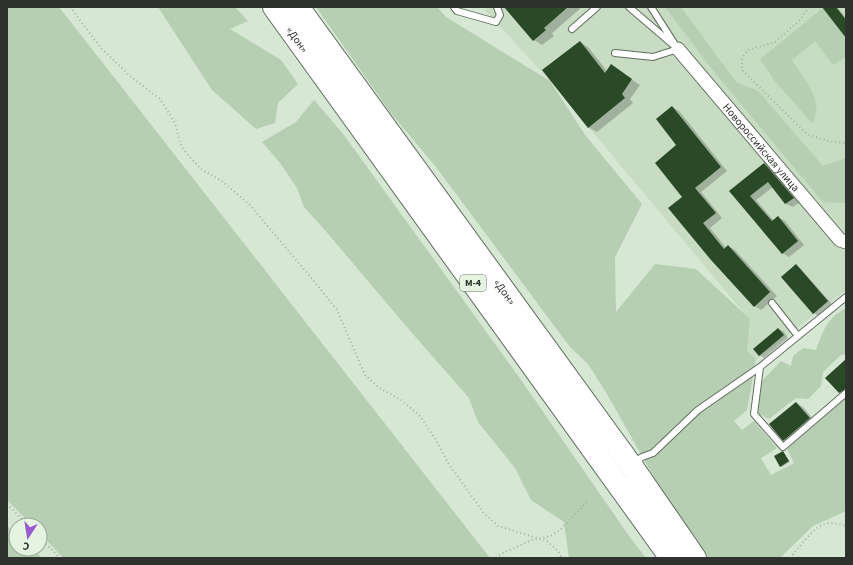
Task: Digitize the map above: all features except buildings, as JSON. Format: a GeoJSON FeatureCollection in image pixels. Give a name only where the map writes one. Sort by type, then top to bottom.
{"type":"FeatureCollection","features":[{"type":"Feature","properties":{"kind":"highway","name":"«Дон»"},"geometry":{"type":"LineString","coordinates":[[274,7],[671,558]]}},
{"type":"Feature","properties":{"kind":"highway","name":"«Дон»"},"geometry":{"type":"LineString","coordinates":[[298,7],[631,465],[695,558]]}},
{"type":"Feature","properties":{"kind":"street","name":"Новороссийская улица"},"geometry":{"type":"LineString","coordinates":[[678,49],[840,240],[846,242]]}},
{"type":"Feature","properties":{"kind":"lane"},"geometry":{"type":"LineString","coordinates":[[454,7],[457,11],[496,22],[500,15],[497,7]]}},
{"type":"Feature","properties":{"kind":"lane"},"geometry":{"type":"LineString","coordinates":[[572,29],[597,7]]}},
{"type":"Feature","properties":{"kind":"lane"},"geometry":{"type":"LineString","coordinates":[[629,7],[678,49]]}},
{"type":"Feature","properties":{"kind":"lane"},"geometry":{"type":"LineString","coordinates":[[651,7],[678,49]]}},
{"type":"Feature","properties":{"kind":"lane"},"geometry":{"type":"LineString","coordinates":[[615,53],[654,57],[678,49]]}},
{"type":"Feature","properties":{"kind":"lane"},"geometry":{"type":"LineString","coordinates":[[631,465],[642,457],[653,453],[698,410],[760,367],[846,297]]}},
{"type":"Feature","properties":{"kind":"lane"},"geometry":{"type":"LineString","coordinates":[[772,303],[798,336]]}},
{"type":"Feature","properties":{"kind":"lane"},"geometry":{"type":"LineString","coordinates":[[760,367],[754,414],[783,447],[846,393]]}},
{"type":"Feature","properties":{"kind":"path"},"geometry":{"type":"LineString","coordinates":[[70,7],[100,47],[129,75],[160,99],[175,123],[180,143],[187,154],[201,169],[224,182],[249,204],[318,286],[337,310],[365,375],[378,386],[401,400],[420,416],[436,440],[448,463],[483,512],[498,526],[547,541],[558,551],[562,558]]}},
{"type":"Feature","properties":{"kind":"path"},"geometry":{"type":"LineString","coordinates":[[809,7],[801,19],[775,42],[748,50],[742,58],[742,70],[807,134],[828,141],[846,143]]}},
{"type":"Feature","properties":{"kind":"path"},"geometry":{"type":"LineString","coordinates":[[496,558],[503,553],[532,540],[551,536],[561,529],[587,502]]}},
{"type":"Feature","properties":{"kind":"path"},"geometry":{"type":"LineString","coordinates":[[7,504],[20,517]]}},
{"type":"Feature","properties":{"kind":"path"},"geometry":{"type":"LineString","coordinates":[[790,558],[806,538],[823,524],[846,526]]}},
{"type":"Feature","properties":{"kind":"path"},"geometry":{"type":"LineString","coordinates":[[48,546],[60,558]]}},
{"type":"Feature","properties":{"kind":"shaded area"},"geometry":{"type":"Polygon","coordinates":[[[7,7],[59,7],[490,558],[63,558],[48,542],[48,517],[24,517],[7,500],[7,7]]]}},
{"type":"Feature","properties":{"kind":"shaded area"},"geometry":{"type":"Polygon","coordinates":[[[158,7],[235,7],[248,21],[230,29],[281,60],[298,84],[278,103],[275,123],[256,129],[212,90],[158,7]]]}},
{"type":"Feature","properties":{"kind":"shaded area"},"geometry":{"type":"Polygon","coordinates":[[[316,7],[437,7],[446,17],[550,81],[585,135],[642,204],[615,257],[616,312],[655,264],[696,269],[750,319],[747,350],[756,360],[747,410],[734,421],[742,430],[754,421],[777,448],[761,458],[771,475],[794,463],[787,449],[846,398],[846,511],[813,526],[780,558],[708,558],[660,488],[607,394],[588,364],[570,347],[436,167],[390,112],[316,7]]]}},
{"type":"Feature","properties":{"kind":"shaded area"},"geometry":{"type":"Polygon","coordinates":[[[485,7],[846,7],[846,290],[756,360],[747,350],[749,319],[550,81],[486,11],[485,7]]]}},
{"type":"Feature","properties":{"kind":"shaded area"},"geometry":{"type":"Polygon","coordinates":[[[665,7],[681,7],[736,82],[758,91],[823,166],[846,158],[846,203],[823,202],[711,68],[665,7]]]}},
{"type":"Feature","properties":{"kind":"shaded area"},"geometry":{"type":"Polygon","coordinates":[[[823,8],[846,38],[846,57],[833,65],[815,41],[792,60],[807,82],[815,99],[816,115],[812,123],[774,80],[760,59],[823,8]]]}},
{"type":"Feature","properties":{"kind":"shaded area"},"geometry":{"type":"Polygon","coordinates":[[[314,100],[344,135],[521,380],[629,536],[646,558],[569,558],[564,522],[531,500],[515,468],[478,422],[469,398],[304,207],[297,188],[281,164],[262,142],[296,122],[314,100]]]}},
{"type":"Feature","properties":{"kind":"shaded area"},"geometry":{"type":"Polygon","coordinates":[[[846,308],[846,354],[841,355],[823,372],[821,386],[808,399],[796,398],[769,419],[759,414],[758,405],[761,382],[781,361],[791,366],[793,356],[803,348],[816,350],[826,326],[834,316],[846,308]]]}},
{"type":"Feature","properties":{"kind":"shaded area"},"geometry":{"type":"Polygon","coordinates":[[[7,526],[8,557],[42,558],[7,558],[7,526]]]}}]}
